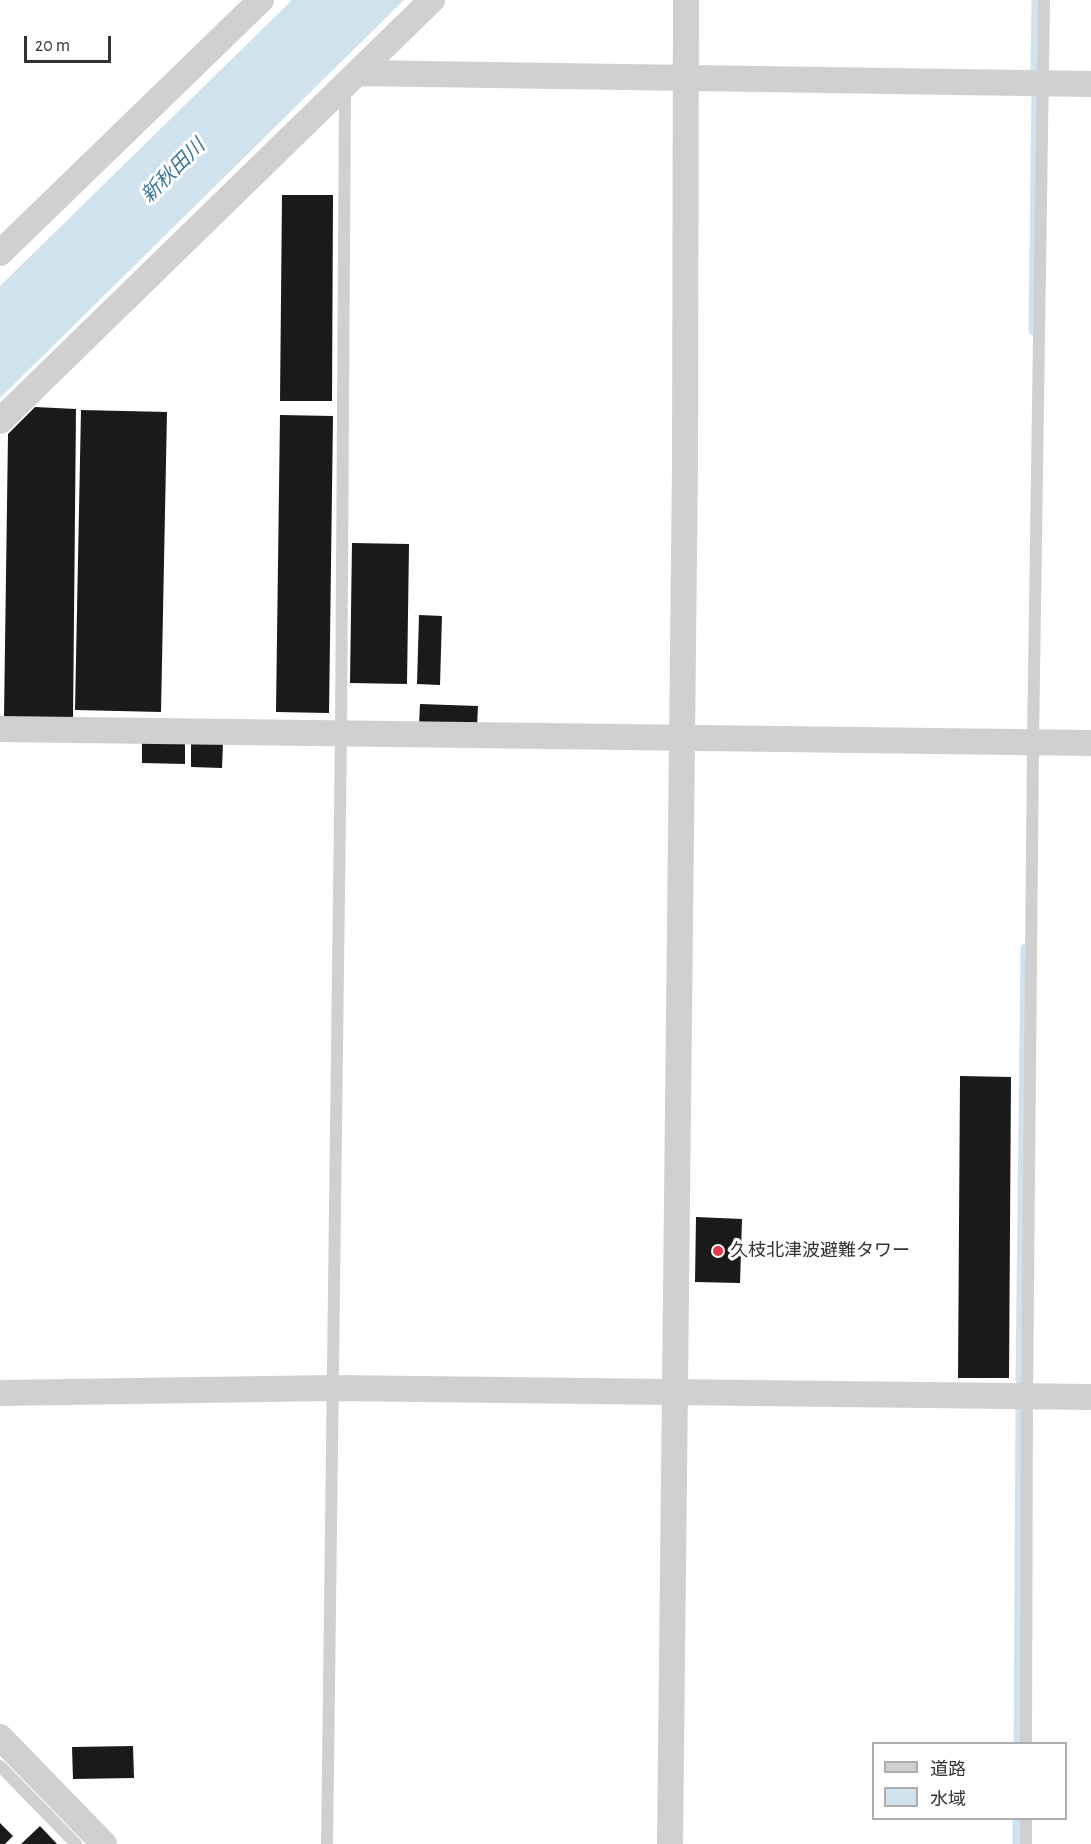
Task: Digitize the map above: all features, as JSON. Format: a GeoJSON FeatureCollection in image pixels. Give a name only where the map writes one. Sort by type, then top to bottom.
{"type":"FeatureCollection","features":[{"type":"Feature","properties":{"kind":"street"},"geometry":{"type":"LineString","coordinates":[[0,253],[261,0]]}},
{"type":"Feature","properties":{"kind":"street"},"geometry":{"type":"LineString","coordinates":[[0,421],[432,0]]}},
{"type":"Feature","properties":{"kind":"street"},"geometry":{"type":"LineString","coordinates":[[670,1844],[686,464],[686,0]]}},
{"type":"Feature","properties":{"kind":"street"},"geometry":{"type":"LineString","coordinates":[[352,79],[686,79],[1091,84]]}},
{"type":"Feature","properties":{"kind":"street"},"geometry":{"type":"LineString","coordinates":[[0,729],[1091,743]]}},
{"type":"Feature","properties":{"kind":"street"},"geometry":{"type":"LineString","coordinates":[[0,1393],[334,1388],[675,1394],[1091,1397]]}},
{"type":"Feature","properties":{"kind":"street"},"geometry":{"type":"LineString","coordinates":[[0,1739],[104,1844]]}},
{"type":"Feature","properties":{"kind":"lane"},"geometry":{"type":"LineString","coordinates":[[1026,1742],[1033,742],[1044,0]]}},
{"type":"Feature","properties":{"kind":"lane"},"geometry":{"type":"LineString","coordinates":[[327,1844],[352,79]]}},
{"type":"Feature","properties":{"kind":"lane"},"geometry":{"type":"LineString","coordinates":[[0,1766],[76,1844]]}},
{"type":"Feature","properties":{"kind":"lane"},"geometry":{"type":"LineString","coordinates":[[1026,1820],[1026,1844]]}},
{"type":"Feature","properties":{"kind":"water","name":"新秋田川"},"geometry":{"type":"Polygon","coordinates":[[[292,0],[404,0],[0,398],[0,286],[292,0]]]}},
{"type":"Feature","properties":{"kind":"building"},"geometry":{"type":"Polygon","coordinates":[[[282,195],[333,195],[332,401],[280,401],[282,195]]]}},
{"type":"Feature","properties":{"kind":"building"},"geometry":{"type":"Polygon","coordinates":[[[35,407],[76,409],[73,719],[4,717],[8,434],[35,407]]]}},
{"type":"Feature","properties":{"kind":"building"},"geometry":{"type":"Polygon","coordinates":[[[81,410],[167,412],[161,712],[75,710],[81,410]]]}},
{"type":"Feature","properties":{"kind":"building"},"geometry":{"type":"Polygon","coordinates":[[[280,415],[333,416],[329,713],[276,712],[280,415]]]}},
{"type":"Feature","properties":{"kind":"building"},"geometry":{"type":"Polygon","coordinates":[[[352,543],[409,544],[407,684],[350,683],[352,543]]]}},
{"type":"Feature","properties":{"kind":"building"},"geometry":{"type":"Polygon","coordinates":[[[419,615],[442,616],[440,685],[417,684],[419,615]]]}},
{"type":"Feature","properties":{"kind":"building"},"geometry":{"type":"Polygon","coordinates":[[[420,704],[478,706],[477,727],[419,725],[420,704]]]}},
{"type":"Feature","properties":{"kind":"building"},"geometry":{"type":"Polygon","coordinates":[[[191,742],[223,743],[222,768],[191,767],[191,742]]]}},
{"type":"Feature","properties":{"kind":"building"},"geometry":{"type":"Polygon","coordinates":[[[142,743],[185,744],[185,764],[142,763],[142,743]]]}},
{"type":"Feature","properties":{"kind":"building"},"geometry":{"type":"Polygon","coordinates":[[[960,1076],[1011,1077],[1009,1378],[958,1378],[960,1076]]]}},
{"type":"Feature","properties":{"kind":"building","name":"久枝北津波避難タワー"},"geometry":{"type":"Polygon","coordinates":[[[696,1217],[742,1219],[740,1283],[695,1282],[696,1217]]]}},
{"type":"Feature","properties":{"kind":"building"},"geometry":{"type":"Polygon","coordinates":[[[133,1746],[134,1778],[73,1779],[72,1747],[133,1746]]]}},
{"type":"Feature","properties":{"kind":"building"},"geometry":{"type":"Polygon","coordinates":[[[0,1823],[13,1836],[5,1844],[0,1844],[0,1823]]]}},
{"type":"Feature","properties":{"kind":"building"},"geometry":{"type":"Polygon","coordinates":[[[40,1826],[57,1844],[21,1844],[40,1826]]]}},
{"type":"Feature","properties":{"kind":"waterway"},"geometry":{"type":"LineString","coordinates":[[1035,70],[1036,0]]}},
{"type":"Feature","properties":{"kind":"waterway"},"geometry":{"type":"LineString","coordinates":[[1033,331],[1036,91]]}},
{"type":"Feature","properties":{"kind":"waterway"},"geometry":{"type":"LineString","coordinates":[[1020,1380],[1025,948]]}},
{"type":"Feature","properties":{"kind":"waterway"},"geometry":{"type":"LineString","coordinates":[[1018,1742],[1020,1408]]}},
{"type":"Feature","properties":{"kind":"waterway"},"geometry":{"type":"LineString","coordinates":[[1017,1820],[1017,1844]]}},
{"type":"Feature","properties":{"kind":"place","name":"久枝北津波避難タワー"},"geometry":{"type":"Point","coordinates":[718,1251]}}]}
